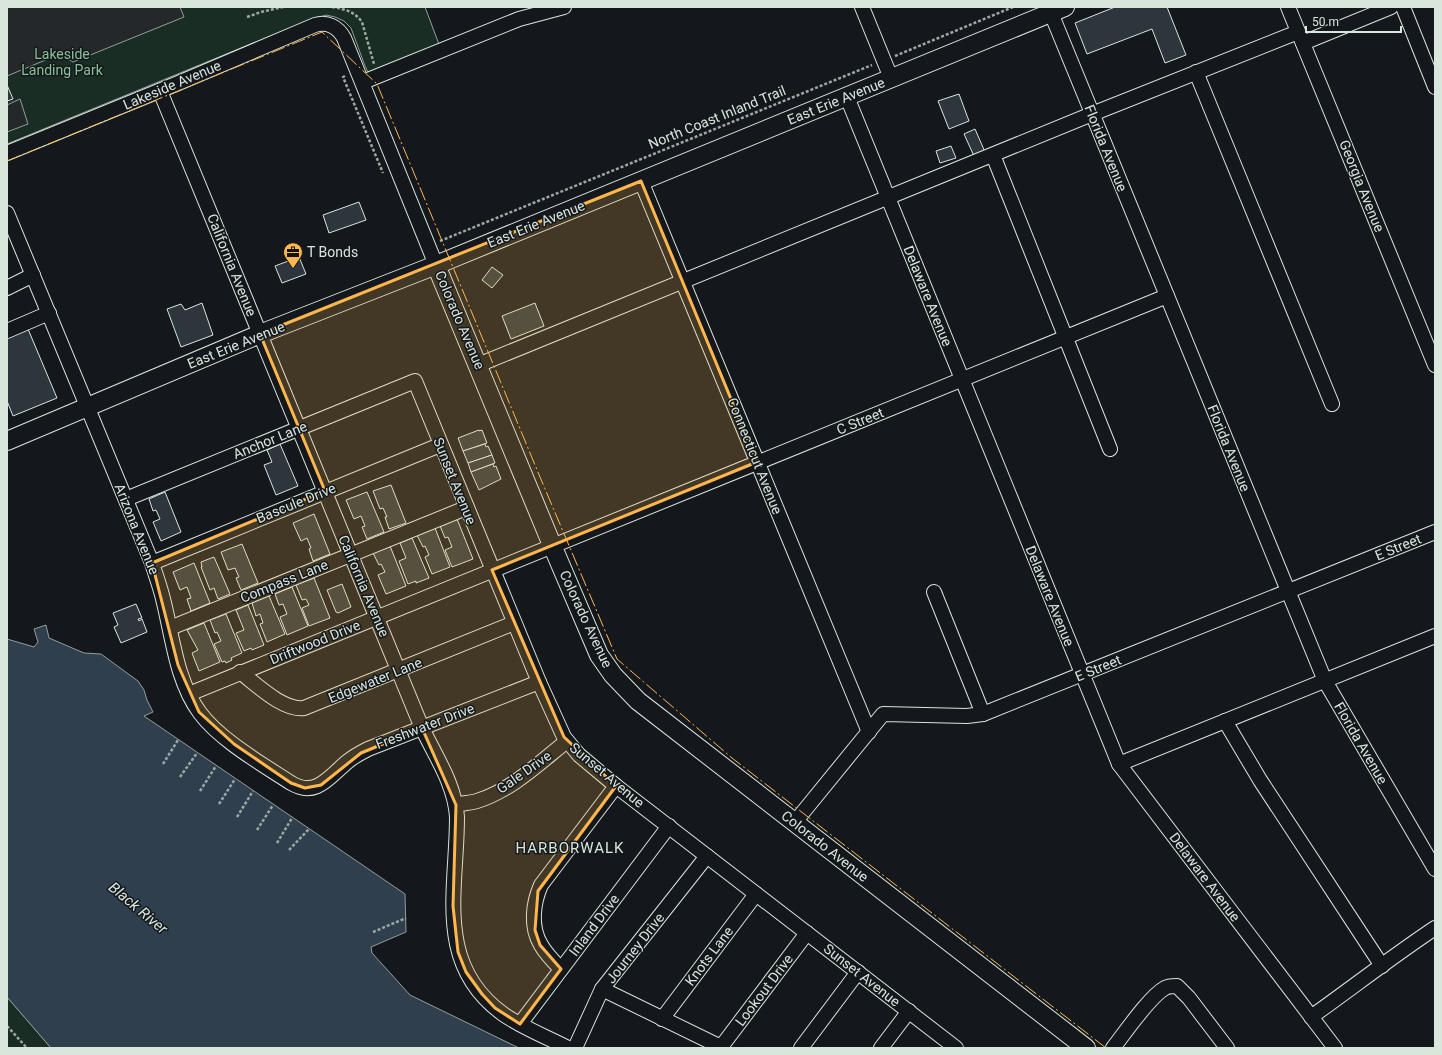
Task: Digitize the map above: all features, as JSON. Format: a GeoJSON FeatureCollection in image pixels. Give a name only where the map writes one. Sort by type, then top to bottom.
{"type":"FeatureCollection","features":[{"type":"Feature","properties":{"kind":"main road","name":"East Erie Avenue"},"geometry":{"type":"LineString","coordinates":[[7,441],[260,334],[436,265],[1058,10]]}},
{"type":"Feature","properties":{"kind":"main road","name":"Colorado Avenue"},"geometry":{"type":"LineString","coordinates":[[436,265],[599,655],[620,685],[638,701],[1086,1048]]}},
{"type":"Feature","properties":{"kind":"street"},"geometry":{"type":"LineString","coordinates":[[360,76],[519,19],[564,7]]}},
{"type":"Feature","properties":{"kind":"street"},"geometry":{"type":"LineString","coordinates":[[862,7],[891,78]]}},
{"type":"Feature","properties":{"kind":"street","name":"Georgia Avenue"},"geometry":{"type":"LineString","coordinates":[[1288,7],[1435,365]]}},
{"type":"Feature","properties":{"kind":"street"},"geometry":{"type":"LineString","coordinates":[[478,365],[1196,72],[1391,7]]}},
{"type":"Feature","properties":{"kind":"street"},"geometry":{"type":"LineString","coordinates":[[1403,7],[1435,86]]}},
{"type":"Feature","properties":{"kind":"street","name":"Florida Avenue"},"geometry":{"type":"LineString","coordinates":[[1058,10],[1092,114],[1325,681],[1435,869]]}},
{"type":"Feature","properties":{"kind":"street","name":"Lakeside Avenue"},"geometry":{"type":"LineString","coordinates":[[7,153],[160,91],[315,25],[326,23],[336,28]]}},
{"type":"Feature","properties":{"kind":"street","name":"Colorado Avenue"},"geometry":{"type":"LineString","coordinates":[[336,28],[344,38],[436,265]]}},
{"type":"Feature","properties":{"kind":"street"},"geometry":{"type":"LineString","coordinates":[[1196,72],[1332,404]]}},
{"type":"Feature","properties":{"kind":"street","name":"California Avenue"},"geometry":{"type":"LineString","coordinates":[[160,91],[422,728],[449,783],[456,805],[457,827],[453,906],[455,936],[458,952],[466,972],[482,994],[495,1008],[520,1024],[568,1048]]}},
{"type":"Feature","properties":{"kind":"street","name":"Delaware Avenue"},"geometry":{"type":"LineString","coordinates":[[847,97],[1119,764],[1335,1048]]}},
{"type":"Feature","properties":{"kind":"street"},"geometry":{"type":"LineString","coordinates":[[992,155],[1110,449]]}},
{"type":"Feature","properties":{"kind":"street","name":"Connecticut Avenue"},"geometry":{"type":"LineString","coordinates":[[642,181],[869,732]]}},
{"type":"Feature","properties":{"kind":"street","name":"Arizona Avenue"},"geometry":{"type":"LineString","coordinates":[[7,213],[152,563],[162,594],[176,658],[189,694],[204,718],[234,744],[294,785],[305,788],[321,785]]}},
{"type":"Feature","properties":{"kind":"street"},"geometry":{"type":"LineString","coordinates":[[7,288],[33,275]]}},
{"type":"Feature","properties":{"kind":"street","name":"C Street"},"geometry":{"type":"LineString","coordinates":[[552,545],[1167,296]]}},
{"type":"Feature","properties":{"kind":"street"},"geometry":{"type":"LineString","coordinates":[[7,331],[49,313]]}},
{"type":"Feature","properties":{"kind":"street","name":"Anchor Lane"},"geometry":{"type":"LineString","coordinates":[[126,499],[415,381]]}},
{"type":"Feature","properties":{"kind":"street","name":"Sunset Avenue"},"geometry":{"type":"LineString","coordinates":[[415,381],[538,682],[559,728],[567,741],[579,754],[616,786],[909,1011],[947,1045]]}},
{"type":"Feature","properties":{"kind":"street","name":"Bascule Drive"},"geometry":{"type":"LineString","coordinates":[[152,563],[440,445]]}},
{"type":"Feature","properties":{"kind":"street","name":"Compass Lane"},"geometry":{"type":"LineString","coordinates":[[170,628],[466,508]]}},
{"type":"Feature","properties":{"kind":"street","name":"E Street"},"geometry":{"type":"LineString","coordinates":[[795,822],[883,714],[967,716],[982,714],[1289,592],[1435,532]]}},
{"type":"Feature","properties":{"kind":"street","name":"Driftwood Drive"},"geometry":{"type":"LineString","coordinates":[[189,694],[552,545]]}},
{"type":"Feature","properties":{"kind":"street"},"geometry":{"type":"LineString","coordinates":[[934,592],[982,714]]}},
{"type":"Feature","properties":{"kind":"street","name":"Edgewater Lane"},"geometry":{"type":"LineString","coordinates":[[240,672],[278,701],[301,709],[514,623]]}},
{"type":"Feature","properties":{"kind":"street"},"geometry":{"type":"LineString","coordinates":[[1119,764],[1435,636]]}},
{"type":"Feature","properties":{"kind":"street","name":"Freshwater Drive"},"geometry":{"type":"LineString","coordinates":[[321,785],[347,762],[376,745],[538,682]]}},
{"type":"Feature","properties":{"kind":"street"},"geometry":{"type":"LineString","coordinates":[[1225,721],[1260,780],[1382,966]]}},
{"type":"Feature","properties":{"kind":"street","name":"Gale Drive"},"geometry":{"type":"LineString","coordinates":[[456,805],[477,801],[503,789],[520,778],[567,741]]}},
{"type":"Feature","properties":{"kind":"street"},"geometry":{"type":"LineString","coordinates":[[561,969],[546,954],[538,938],[534,925],[536,898],[541,885],[616,786]]}},
{"type":"Feature","properties":{"kind":"street","name":"Inland Drive"},"geometry":{"type":"LineString","coordinates":[[520,1024],[669,826]]}},
{"type":"Feature","properties":{"kind":"street","name":"Journey Drive"},"geometry":{"type":"LineString","coordinates":[[575,1048],[602,989],[707,856]]}},
{"type":"Feature","properties":{"kind":"street","name":"Knots Lane"},"geometry":{"type":"LineString","coordinates":[[662,1019],[756,894]]}},
{"type":"Feature","properties":{"kind":"street"},"geometry":{"type":"LineString","coordinates":[[1311,1017],[1435,928]]}},
{"type":"Feature","properties":{"kind":"street","name":"Lookout Drive"},"geometry":{"type":"LineString","coordinates":[[722,1048],[807,933]]}},
{"type":"Feature","properties":{"kind":"street"},"geometry":{"type":"LineString","coordinates":[[801,1048],[858,972]]}},
{"type":"Feature","properties":{"kind":"street"},"geometry":{"type":"LineString","coordinates":[[1113,1048],[1158,993],[1171,986],[1177,986],[1189,998],[1227,1048]]}},
{"type":"Feature","properties":{"kind":"street"},"geometry":{"type":"LineString","coordinates":[[602,989],[722,1048]]}},
{"type":"Feature","properties":{"kind":"street"},"geometry":{"type":"LineString","coordinates":[[881,1048],[909,1011]]}},
{"type":"Feature","properties":{"kind":"path"},"geometry":{"type":"LineString","coordinates":[[247,17],[283,7]]}},
{"type":"Feature","properties":{"kind":"path"},"geometry":{"type":"LineString","coordinates":[[332,7],[355,14],[362,22],[375,64],[360,76]]}},
{"type":"Feature","properties":{"kind":"path","name":"North Coast Inland Trail"},"geometry":{"type":"LineString","coordinates":[[429,246],[1013,7]]}},
{"type":"Feature","properties":{"kind":"path"},"geometry":{"type":"LineString","coordinates":[[162,764],[178,740]]}},
{"type":"Feature","properties":{"kind":"path"},"geometry":{"type":"LineString","coordinates":[[180,777],[197,753]]}},
{"type":"Feature","properties":{"kind":"path"},"geometry":{"type":"LineString","coordinates":[[200,791],[216,766]]}},
{"type":"Feature","properties":{"kind":"path"},"geometry":{"type":"LineString","coordinates":[[219,804],[235,779]]}},
{"type":"Feature","properties":{"kind":"path"},"geometry":{"type":"LineString","coordinates":[[237,817],[253,791]]}},
{"type":"Feature","properties":{"kind":"path"},"geometry":{"type":"LineString","coordinates":[[257,830],[272,805]]}},
{"type":"Feature","properties":{"kind":"path"},"geometry":{"type":"LineString","coordinates":[[277,842],[292,818]]}},
{"type":"Feature","properties":{"kind":"path"},"geometry":{"type":"LineString","coordinates":[[289,850],[309,829]]}},
{"type":"Feature","properties":{"kind":"path"},"geometry":{"type":"LineString","coordinates":[[373,932],[406,918]]}},
{"type":"Feature","properties":{"kind":"path"},"geometry":{"type":"LineString","coordinates":[[7,1026],[27,1048]]}},
{"type":"Feature","properties":{"kind":"highlighted area"},"geometry":{"type":"Polygon","coordinates":[[[641,181],[757,462],[492,570],[564,737],[616,786],[538,891],[535,930],[540,945],[561,969],[520,1024],[495,1008],[482,994],[466,972],[458,952],[453,906],[456,805],[422,728],[361,753],[321,785],[305,788],[291,783],[234,744],[199,712],[178,665],[152,563],[325,491],[260,334],[641,181]]]}},
{"type":"Feature","properties":{"kind":"green space","name":"Lakeside Landing Park"},"geometry":{"type":"Polygon","coordinates":[[[7,7],[425,7],[440,47],[370,73],[365,66],[351,28],[344,21],[326,15],[280,32],[7,144],[7,7]]]}},
{"type":"Feature","properties":{"kind":"green space"},"geometry":{"type":"Polygon","coordinates":[[[7,997],[46,1042],[51,1048],[7,1048],[7,997]]]}},
{"type":"Feature","properties":{"kind":"shaded area"},"geometry":{"type":"Polygon","coordinates":[[[7,7],[180,7],[184,17],[73,62],[60,54],[7,76],[7,7]]]}},
{"type":"Feature","properties":{"kind":"shaded area"},"geometry":{"type":"Polygon","coordinates":[[[20,99],[28,124],[7,132],[7,105],[20,99]]]}},
{"type":"Feature","properties":{"kind":"water","name":"Black River"},"geometry":{"type":"Polygon","coordinates":[[[46,625],[49,638],[84,653],[101,654],[138,681],[144,690],[153,712],[144,716],[405,894],[406,932],[371,947],[372,953],[410,995],[519,1048],[51,1048],[7,997],[7,639],[34,647],[38,642],[34,629],[46,625]]]}},
{"type":"Feature","properties":{"kind":"building"},"geometry":{"type":"Polygon","coordinates":[[[1115,7],[1167,7],[1186,55],[1165,63],[1152,29],[1087,54],[1075,23],[1115,7]]]}},
{"type":"Feature","properties":{"kind":"building"},"geometry":{"type":"Polygon","coordinates":[[[7,85],[13,99],[7,101],[7,85]]]}},
{"type":"Feature","properties":{"kind":"building"},"geometry":{"type":"Polygon","coordinates":[[[959,94],[969,121],[949,129],[938,101],[959,94]]]}},
{"type":"Feature","properties":{"kind":"building"},"geometry":{"type":"Polygon","coordinates":[[[975,129],[985,152],[974,156],[964,134],[975,129]]]}},
{"type":"Feature","properties":{"kind":"building"},"geometry":{"type":"Polygon","coordinates":[[[951,146],[956,158],[940,163],[936,151],[951,146]]]}},
{"type":"Feature","properties":{"kind":"building"},"geometry":{"type":"Polygon","coordinates":[[[359,202],[366,220],[329,233],[323,215],[359,202]]]}},
{"type":"Feature","properties":{"kind":"building"},"geometry":{"type":"Polygon","coordinates":[[[299,257],[306,274],[282,283],[275,266],[299,257]]]}},
{"type":"Feature","properties":{"kind":"building"},"geometry":{"type":"Polygon","coordinates":[[[492,267],[503,275],[492,288],[482,280],[492,267]]]}},
{"type":"Feature","properties":{"kind":"building"},"geometry":{"type":"Polygon","coordinates":[[[202,303],[213,335],[181,347],[167,309],[181,304],[185,310],[202,303]]]}},
{"type":"Feature","properties":{"kind":"building"},"geometry":{"type":"Polygon","coordinates":[[[535,303],[544,326],[511,339],[502,316],[535,303]]]}},
{"type":"Feature","properties":{"kind":"building"},"geometry":{"type":"Polygon","coordinates":[[[28,329],[57,398],[13,416],[7,401],[7,338],[28,329]]]}},
{"type":"Feature","properties":{"kind":"building"},"geometry":{"type":"Polygon","coordinates":[[[482,430],[487,443],[463,451],[458,438],[482,430]]]}},
{"type":"Feature","properties":{"kind":"building"},"geometry":{"type":"Polygon","coordinates":[[[280,444],[298,486],[276,495],[264,465],[272,462],[267,450],[280,444]]]}},
{"type":"Feature","properties":{"kind":"building"},"geometry":{"type":"Polygon","coordinates":[[[485,444],[486,447],[488,446],[492,455],[468,463],[463,451],[485,444]]]}},
{"type":"Feature","properties":{"kind":"building"},"geometry":{"type":"Polygon","coordinates":[[[492,455],[495,463],[471,472],[468,463],[492,455]]]}},
{"type":"Feature","properties":{"kind":"building"},"geometry":{"type":"Polygon","coordinates":[[[493,464],[494,467],[496,466],[501,479],[479,490],[471,472],[493,464]]]}},
{"type":"Feature","properties":{"kind":"building"},"geometry":{"type":"Polygon","coordinates":[[[391,485],[406,523],[389,529],[385,517],[387,517],[383,508],[380,509],[373,491],[391,485]]]}},
{"type":"Feature","properties":{"kind":"building"},"geometry":{"type":"Polygon","coordinates":[[[165,492],[181,532],[161,541],[153,522],[160,519],[156,510],[153,511],[149,499],[165,492]]]}},
{"type":"Feature","properties":{"kind":"building"},"geometry":{"type":"Polygon","coordinates":[[[367,492],[384,532],[367,539],[362,527],[365,526],[361,516],[354,519],[346,500],[367,492]]]}},
{"type":"Feature","properties":{"kind":"building"},"geometry":{"type":"Polygon","coordinates":[[[314,514],[330,554],[313,561],[309,549],[311,548],[307,538],[301,541],[293,523],[314,514]]]}},
{"type":"Feature","properties":{"kind":"building"},"geometry":{"type":"Polygon","coordinates":[[[457,519],[473,559],[452,567],[445,550],[452,547],[448,537],[445,538],[440,526],[457,519]]]}},
{"type":"Feature","properties":{"kind":"building"},"geometry":{"type":"Polygon","coordinates":[[[435,528],[450,567],[432,574],[425,557],[429,555],[425,546],[423,547],[417,535],[435,528]]]}},
{"type":"Feature","properties":{"kind":"building"},"geometry":{"type":"Polygon","coordinates":[[[412,538],[429,578],[416,583],[416,581],[408,584],[399,561],[406,558],[400,543],[412,538]]]}},
{"type":"Feature","properties":{"kind":"building"},"geometry":{"type":"Polygon","coordinates":[[[242,544],[258,583],[241,590],[236,578],[239,577],[235,568],[228,570],[221,552],[242,544]]]}},
{"type":"Feature","properties":{"kind":"building"},"geometry":{"type":"Polygon","coordinates":[[[390,546],[406,586],[386,594],[378,575],[385,572],[381,564],[379,565],[373,553],[390,546]]]}},
{"type":"Feature","properties":{"kind":"building"},"geometry":{"type":"Polygon","coordinates":[[[214,557],[230,594],[218,599],[214,588],[210,590],[201,567],[201,562],[214,557]]]}},
{"type":"Feature","properties":{"kind":"building"},"geometry":{"type":"Polygon","coordinates":[[[194,563],[210,603],[191,611],[187,599],[191,598],[187,587],[180,590],[173,572],[194,563]]]}},
{"type":"Feature","properties":{"kind":"building"},"geometry":{"type":"Polygon","coordinates":[[[314,578],[330,618],[309,626],[302,608],[309,605],[306,599],[302,600],[296,585],[314,578]]]}},
{"type":"Feature","properties":{"kind":"building"},"geometry":{"type":"Polygon","coordinates":[[[342,584],[351,607],[338,613],[336,612],[327,590],[342,584]]]}},
{"type":"Feature","properties":{"kind":"building"},"geometry":{"type":"Polygon","coordinates":[[[292,587],[308,626],[287,635],[280,617],[287,614],[283,604],[279,605],[275,594],[292,587]]]}},
{"type":"Feature","properties":{"kind":"building"},"geometry":{"type":"Polygon","coordinates":[[[269,596],[285,634],[267,642],[260,624],[263,623],[260,614],[256,616],[252,603],[269,596]]]}},
{"type":"Feature","properties":{"kind":"building"},"geometry":{"type":"Polygon","coordinates":[[[136,604],[142,618],[138,619],[139,621],[142,619],[147,632],[121,643],[114,627],[118,625],[113,613],[136,604]]]}},
{"type":"Feature","properties":{"kind":"building"},"geometry":{"type":"Polygon","coordinates":[[[248,605],[264,645],[252,650],[251,648],[244,651],[236,633],[244,630],[236,610],[248,605]]]}},
{"type":"Feature","properties":{"kind":"building"},"geometry":{"type":"Polygon","coordinates":[[[226,614],[242,653],[231,658],[232,660],[226,663],[225,661],[222,662],[214,644],[221,641],[217,632],[215,633],[210,620],[226,614]]]}},
{"type":"Feature","properties":{"kind":"building"},"geometry":{"type":"Polygon","coordinates":[[[204,623],[220,662],[199,671],[192,653],[198,650],[187,630],[204,623]]]}},
{"type":"Feature","properties":{"kind":"power"},"geometry":{"type":"LineString","coordinates":[[7,161],[322,32],[377,84],[617,659],[732,758],[1106,1048]]}},
{"type":"Feature","properties":{"kind":"place","name":"T Bonds"},"geometry":{"type":"Point","coordinates":[293,269]}},
{"type":"Feature","properties":{"kind":"district","name":"HARBORWALK"},"geometry":{"type":"Point","coordinates":[570,848]}}]}
